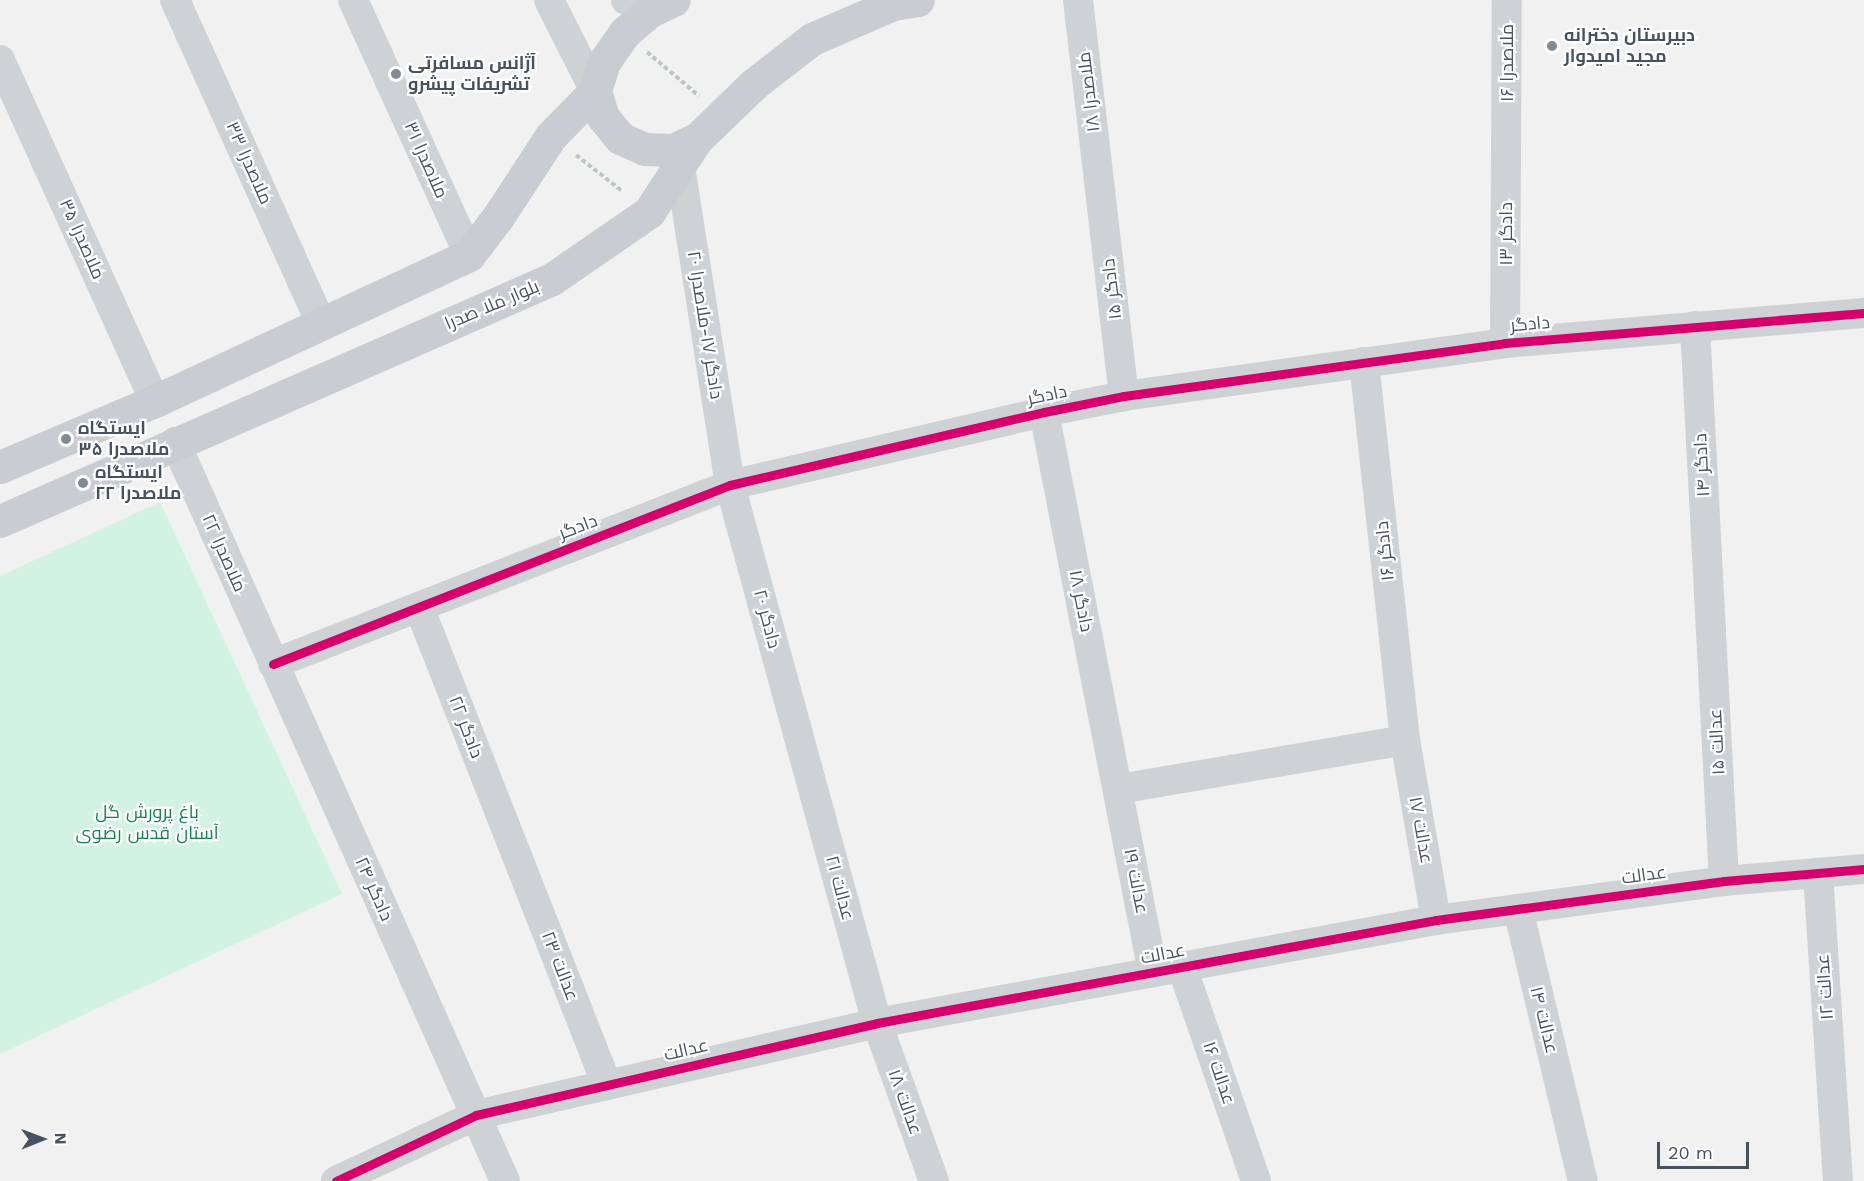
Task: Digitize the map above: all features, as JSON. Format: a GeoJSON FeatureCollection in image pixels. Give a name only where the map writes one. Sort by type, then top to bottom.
{"type":"FeatureCollection","features":[{"type":"Feature","properties":{"kind":"main road","name":"بلوار ملا صدرا"},"geometry":{"type":"LineString","coordinates":[[0,521],[175,442],[552,279],[649,212],[697,139],[754,84],[812,39],[892,4],[918,0]]}},
{"type":"Feature","properties":{"kind":"main road"},"geometry":{"type":"LineString","coordinates":[[0,467],[155,401],[469,255],[498,217],[551,136],[595,91],[604,62],[624,33],[650,4]]}},
{"type":"Feature","properties":{"kind":"main road"},"geometry":{"type":"LineString","coordinates":[[595,91],[603,117],[621,138],[645,149],[673,150],[697,139]]}},
{"type":"Feature","properties":{"kind":"main road"},"geometry":{"type":"LineString","coordinates":[[155,401],[175,442]]}},
{"type":"Feature","properties":{"kind":"street","name":"ملاصدرا ۳۱"},"geometry":{"type":"LineString","coordinates":[[352,0],[469,255]]}},
{"type":"Feature","properties":{"kind":"street"},"geometry":{"type":"LineString","coordinates":[[549,0],[595,91]]}},
{"type":"Feature","properties":{"kind":"street","name":"ملاصدرا ۱۸"},"geometry":{"type":"LineString","coordinates":[[1078,0],[1100,183]]}},
{"type":"Feature","properties":{"kind":"street","name":"ملاصدرا ۱۶"},"geometry":{"type":"LineString","coordinates":[[1506,126],[1507,0]]}},
{"type":"Feature","properties":{"kind":"street","name":"ملاصدرا ۳۳"},"geometry":{"type":"LineString","coordinates":[[176,1],[321,324]]}},
{"type":"Feature","properties":{"kind":"street","name":"ملاصدرا ۳۵"},"geometry":{"type":"LineString","coordinates":[[4,69],[155,401]]}},
{"type":"Feature","properties":{"kind":"street","name":"دادگر ۱۳"},"geometry":{"type":"LineString","coordinates":[[1505,343],[1506,126]]}},
{"type":"Feature","properties":{"kind":"street","name":"دادگر ۱۷-ملاصدرا ۲۰"},"geometry":{"type":"LineString","coordinates":[[680,166],[730,485]]}},
{"type":"Feature","properties":{"kind":"street","name":"دادگر ۱۵"},"geometry":{"type":"LineString","coordinates":[[1100,183],[1124,396]]}},
{"type":"Feature","properties":{"kind":"street","name":"دادگر"},"geometry":{"type":"LineString","coordinates":[[273,664],[730,485],[1044,412],[1124,396],[1505,343],[1864,313]]}},
{"type":"Feature","properties":{"kind":"street","name":"دادگر ۱۴"},"geometry":{"type":"LineString","coordinates":[[1695,326],[1709,604]]}},
{"type":"Feature","properties":{"kind":"street","name":"دادگر ۱۶"},"geometry":{"type":"LineString","coordinates":[[1364,362],[1405,740]]}},
{"type":"Feature","properties":{"kind":"street","name":"دادگر ۱۸"},"geometry":{"type":"LineString","coordinates":[[1044,412],[1119,789]]}},
{"type":"Feature","properties":{"kind":"street","name":"ملاصدرا ۲۲"},"geometry":{"type":"LineString","coordinates":[[175,442],[273,664]]}},
{"type":"Feature","properties":{"kind":"street","name":"دادگر ۲۰"},"geometry":{"type":"LineString","coordinates":[[730,485],[803,753]]}},
{"type":"Feature","properties":{"kind":"street","name":"عدالت ۱۵"},"geometry":{"type":"LineString","coordinates":[[1709,604],[1724,881]]}},
{"type":"Feature","properties":{"kind":"street","name":"دادگر ۲۲"},"geometry":{"type":"LineString","coordinates":[[419,607],[513,846]]}},
{"type":"Feature","properties":{"kind":"street","name":"دادگر ۲۴"},"geometry":{"type":"LineString","coordinates":[[273,664],[505,1181]]}},
{"type":"Feature","properties":{"kind":"street"},"geometry":{"type":"LineString","coordinates":[[1119,789],[1405,740]]}},
{"type":"Feature","properties":{"kind":"street","name":"عدالت ۱۷"},"geometry":{"type":"LineString","coordinates":[[1405,740],[1436,920]]}},
{"type":"Feature","properties":{"kind":"street","name":"عدالت ۲۱"},"geometry":{"type":"LineString","coordinates":[[803,753],[877,1023]]}},
{"type":"Feature","properties":{"kind":"street","name":"عدالت ۱۹"},"geometry":{"type":"LineString","coordinates":[[1119,789],[1153,973]]}},
{"type":"Feature","properties":{"kind":"street","name":"عدالت ۲۳"},"geometry":{"type":"LineString","coordinates":[[513,846],[607,1085]]}},
{"type":"Feature","properties":{"kind":"street","name":"عدالت"},"geometry":{"type":"LineString","coordinates":[[336,1181],[476,1114],[877,1023],[1436,920],[1724,881],[1864,869]]}},
{"type":"Feature","properties":{"kind":"street","name":"عدالت ۱۲"},"geometry":{"type":"LineString","coordinates":[[1818,873],[1838,1181]]}},
{"type":"Feature","properties":{"kind":"street","name":"عدالت ۱۴"},"geometry":{"type":"LineString","coordinates":[[1518,909],[1583,1181]]}},
{"type":"Feature","properties":{"kind":"street","name":"عدالت ۱۶"},"geometry":{"type":"LineString","coordinates":[[1182,967],[1256,1180]]}},
{"type":"Feature","properties":{"kind":"street","name":"عدالت ۱۸"},"geometry":{"type":"LineString","coordinates":[[877,1023],[934,1181]]}},
{"type":"Feature","properties":{"kind":"path"},"geometry":{"type":"LineString","coordinates":[[624,33],[721,115]]}},
{"type":"Feature","properties":{"kind":"path"},"geometry":{"type":"LineString","coordinates":[[551,136],[649,212]]}},
{"type":"Feature","properties":{"kind":"green space","name":"باغ پرورش گل آستان قدس رضوی"},"geometry":{"type":"Polygon","coordinates":[[[160,502],[342,894],[0,1054],[0,576],[160,502]]]}},
{"type":"Feature","properties":{"kind":"cycle path"},"geometry":{"type":"LineString","coordinates":[[273,664],[730,485],[1044,412],[1124,396],[1505,343],[1864,313]]}},
{"type":"Feature","properties":{"kind":"cycle path"},"geometry":{"type":"LineString","coordinates":[[336,1181],[476,1115],[877,1023],[1436,920],[1724,881],[1864,869]]}},
{"type":"Feature","properties":{"kind":"place","name":"دبیرستان دخترانه مجید امیدوار"},"geometry":{"type":"Point","coordinates":[1552,46]}},
{"type":"Feature","properties":{"kind":"place","name":"آژانس مسافرتی تشریفات پیشرو"},"geometry":{"type":"Point","coordinates":[396,74]}},
{"type":"Feature","properties":{"kind":"place","name":"ایستگاه ملاصدرا ۳۵"},"geometry":{"type":"Point","coordinates":[66,439]}},
{"type":"Feature","properties":{"kind":"place","name":"ایستگاه ملاصدرا ۲۲"},"geometry":{"type":"Point","coordinates":[83,483]}}]}
